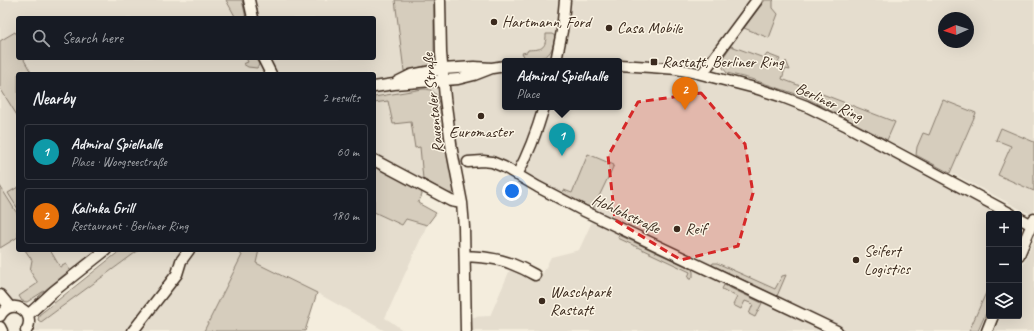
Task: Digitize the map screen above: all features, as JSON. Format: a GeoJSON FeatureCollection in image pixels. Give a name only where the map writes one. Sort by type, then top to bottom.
{"type":"FeatureCollection","features":[{"type":"Feature","properties":{"kind":"street"},"geometry":{"type":"LineString","coordinates":[[249,0],[253,16]]}},
{"type":"Feature","properties":{"kind":"street","name":"Rauentaler Straße"},"geometry":{"type":"LineString","coordinates":[[440,0],[442,69],[452,151],[462,203],[464,227],[466,331]]}},
{"type":"Feature","properties":{"kind":"street"},"geometry":{"type":"LineString","coordinates":[[557,58],[562,31],[565,0]]}},
{"type":"Feature","properties":{"kind":"street"},"geometry":{"type":"LineString","coordinates":[[702,74],[757,0]]}},
{"type":"Feature","properties":{"kind":"street"},"geometry":{"type":"LineString","coordinates":[[264,60],[270,72]]}},
{"type":"Feature","properties":{"kind":"street","name":"Berliner Ring"},"geometry":{"type":"LineString","coordinates":[[622,65],[677,69],[702,74],[780,96],[806,106],[847,126],[1005,211]]}},
{"type":"Feature","properties":{"kind":"street"},"geometry":{"type":"LineString","coordinates":[[394,84],[411,75],[442,69],[502,66]]}},
{"type":"Feature","properties":{"kind":"street"},"geometry":{"type":"LineString","coordinates":[[376,87],[458,79],[492,68]]}},
{"type":"Feature","properties":{"kind":"street"},"geometry":{"type":"LineString","coordinates":[[517,175],[527,157],[543,110]]}},
{"type":"Feature","properties":{"kind":"street"},"geometry":{"type":"LineString","coordinates":[[376,161],[451,200],[462,203]]}},
{"type":"Feature","properties":{"kind":"street","name":"Hohlohstraße"},"geometry":{"type":"LineString","coordinates":[[468,162],[492,162],[504,167],[582,210],[837,331]]}},
{"type":"Feature","properties":{"kind":"street"},"geometry":{"type":"LineString","coordinates":[[1022,219],[1033,222],[1022,248]]}},
{"type":"Feature","properties":{"kind":"street"},"geometry":{"type":"LineString","coordinates":[[28,315],[54,291],[103,252]]}},
{"type":"Feature","properties":{"kind":"street"},"geometry":{"type":"LineString","coordinates":[[133,331],[177,274],[181,261],[188,252]]}},
{"type":"Feature","properties":{"kind":"street"},"geometry":{"type":"LineString","coordinates":[[465,256],[499,260],[512,264],[535,275]]}},
{"type":"Feature","properties":{"kind":"street"},"geometry":{"type":"LineString","coordinates":[[21,308],[54,291]]}},
{"type":"Feature","properties":{"kind":"street"},"geometry":{"type":"LineString","coordinates":[[0,295],[3,311],[15,306],[21,308],[28,315],[29,324],[26,331]]}},
{"type":"Feature","properties":{"kind":"street"},"geometry":{"type":"LineString","coordinates":[[987,331],[992,319]]}},
{"type":"Feature","properties":{"kind":"street"},"geometry":{"type":"LineString","coordinates":[[0,327],[2,331]]}},
{"type":"Feature","properties":{"kind":"highlighted area"},"geometry":{"type":"Polygon","coordinates":[[[701,93],[745,144],[753,193],[738,246],[681,260],[615,220],[608,156],[638,102],[701,93]]]}},
{"type":"Feature","properties":{"kind":"shaded area"},"geometry":{"type":"Polygon","coordinates":[[[0,0],[440,0],[441,72],[376,83],[376,72],[16,72],[16,252],[102,252],[54,291],[23,305],[13,304],[0,289],[0,0]]]}},
{"type":"Feature","properties":{"kind":"shaded area"},"geometry":{"type":"Polygon","coordinates":[[[226,0],[242,0],[246,16],[235,16],[226,0]]]}},
{"type":"Feature","properties":{"kind":"shaded area"},"geometry":{"type":"Polygon","coordinates":[[[395,0],[434,0],[434,56],[429,65],[404,71],[395,0]]]}},
{"type":"Feature","properties":{"kind":"shaded area"},"geometry":{"type":"Polygon","coordinates":[[[444,0],[563,0],[553,58],[502,58],[502,66],[446,73],[444,0]]]}},
{"type":"Feature","properties":{"kind":"shaded area"},"geometry":{"type":"Polygon","coordinates":[[[567,0],[751,0],[699,68],[644,61],[622,61],[622,58],[558,58],[567,0]]]}},
{"type":"Feature","properties":{"kind":"shaded area"},"geometry":{"type":"Polygon","coordinates":[[[765,0],[1034,0],[1034,216],[803,96],[751,79],[727,73],[723,68],[724,56],[765,0]]]}},
{"type":"Feature","properties":{"kind":"shaded area"},"geometry":{"type":"Polygon","coordinates":[[[765,0],[774,0],[773,8],[778,14],[769,38],[744,28],[765,0]]]}},
{"type":"Feature","properties":{"kind":"shaded area"},"geometry":{"type":"Polygon","coordinates":[[[15,32],[16,60],[24,60],[31,72],[16,72],[16,114],[0,88],[0,41],[15,32]]]}},
{"type":"Feature","properties":{"kind":"shaded area"},"geometry":{"type":"Polygon","coordinates":[[[546,34],[552,34],[555,36],[552,49],[549,53],[543,57],[525,58],[522,53],[527,52],[528,50],[539,49],[544,46],[546,34]]]}},
{"type":"Feature","properties":{"kind":"shaded area"},"geometry":{"type":"Polygon","coordinates":[[[731,46],[764,58],[767,54],[780,59],[778,63],[783,66],[786,61],[790,70],[785,69],[782,79],[803,87],[802,91],[812,95],[817,92],[895,122],[887,140],[802,96],[751,79],[727,73],[723,68],[724,56],[731,46]]]}},
{"type":"Feature","properties":{"kind":"shaded area"},"geometry":{"type":"Polygon","coordinates":[[[247,60],[257,60],[259,65],[257,68],[248,67],[243,64],[248,62],[247,60]]]}},
{"type":"Feature","properties":{"kind":"shaded area"},"geometry":{"type":"Polygon","coordinates":[[[622,69],[692,74],[753,92],[801,111],[947,184],[992,211],[986,211],[986,311],[978,331],[471,331],[470,317],[490,316],[512,265],[540,279],[551,257],[579,250],[595,215],[538,185],[474,160],[458,163],[446,77],[502,71],[502,110],[622,110],[622,69]]]}},
{"type":"Feature","properties":{"kind":"shaded area"},"geometry":{"type":"Polygon","coordinates":[[[442,78],[462,205],[391,175],[376,166],[376,89],[442,78]]]}},
{"type":"Feature","properties":{"kind":"shaded area"},"geometry":{"type":"Polygon","coordinates":[[[423,89],[434,92],[439,103],[455,187],[452,193],[448,193],[423,179],[420,147],[415,148],[411,122],[393,124],[388,101],[376,103],[376,97],[423,89]]]}},
{"type":"Feature","properties":{"kind":"shaded area"},"geometry":{"type":"Polygon","coordinates":[[[943,100],[976,113],[950,173],[916,155],[917,147],[923,133],[929,135],[943,100]]]}},
{"type":"Feature","properties":{"kind":"shaded area"},"geometry":{"type":"Polygon","coordinates":[[[1001,128],[1034,142],[1034,191],[998,175],[1011,146],[996,140],[1001,128]]]}},
{"type":"Feature","properties":{"kind":"shaded area"},"geometry":{"type":"Polygon","coordinates":[[[588,154],[614,165],[593,209],[562,193],[564,190],[572,193],[588,154]]]}},
{"type":"Feature","properties":{"kind":"shaded area"},"geometry":{"type":"Polygon","coordinates":[[[376,166],[390,175],[421,188],[422,195],[418,203],[436,213],[427,225],[406,219],[402,225],[376,213],[376,166]]]}},
{"type":"Feature","properties":{"kind":"shaded area"},"geometry":{"type":"Polygon","coordinates":[[[0,186],[16,212],[16,238],[0,248],[0,186]]]}},
{"type":"Feature","properties":{"kind":"shaded area"},"geometry":{"type":"Polygon","coordinates":[[[16,188],[16,206],[8,193],[16,188]]]}},
{"type":"Feature","properties":{"kind":"shaded area"},"geometry":{"type":"Polygon","coordinates":[[[376,213],[402,225],[406,219],[427,225],[385,318],[404,331],[385,331],[317,293],[256,263],[259,252],[376,252],[376,213]]]}},
{"type":"Feature","properties":{"kind":"shaded area"},"geometry":{"type":"Polygon","coordinates":[[[619,235],[692,269],[693,277],[689,279],[688,277],[690,272],[618,238],[619,235]]]}},
{"type":"Feature","properties":{"kind":"shaded area"},"geometry":{"type":"Polygon","coordinates":[[[1034,240],[1034,331],[995,331],[1000,319],[1022,319],[1022,268],[1034,240]]]}},
{"type":"Feature","properties":{"kind":"shaded area"},"geometry":{"type":"Polygon","coordinates":[[[26,252],[51,252],[60,267],[66,264],[70,270],[44,291],[27,302],[22,301],[19,296],[38,283],[30,271],[32,260],[26,252]]]}},
{"type":"Feature","properties":{"kind":"shaded area"},"geometry":{"type":"Polygon","coordinates":[[[118,252],[136,252],[41,322],[38,320],[39,315],[118,252]]]}},
{"type":"Feature","properties":{"kind":"shaded area"},"geometry":{"type":"Polygon","coordinates":[[[136,252],[238,252],[242,255],[204,331],[34,331],[35,326],[136,252]]]}},
{"type":"Feature","properties":{"kind":"shaded area"},"geometry":{"type":"Polygon","coordinates":[[[238,252],[259,252],[256,263],[317,293],[305,331],[204,331],[242,255],[238,252]]]}},
{"type":"Feature","properties":{"kind":"shaded area"},"geometry":{"type":"Polygon","coordinates":[[[713,263],[717,263],[775,289],[782,276],[786,275],[777,296],[712,265],[713,263]]]}},
{"type":"Feature","properties":{"kind":"shaded area"},"geometry":{"type":"Polygon","coordinates":[[[724,285],[762,303],[755,317],[749,314],[753,304],[745,301],[741,309],[733,305],[737,297],[722,289],[724,285]]]}},
{"type":"Feature","properties":{"kind":"shaded area"},"geometry":{"type":"Polygon","coordinates":[[[986,293],[986,313],[978,331],[969,331],[986,293]]]}},
{"type":"Feature","properties":{"kind":"place","name":"Hartmann, Ford"},"geometry":{"type":"Point","coordinates":[494,22]}},
{"type":"Feature","properties":{"kind":"place","name":"Casa Mobile"},"geometry":{"type":"Point","coordinates":[609,28]}},
{"type":"Feature","properties":{"kind":"place","name":"Rastatt, Berliner Ring"},"geometry":{"type":"Point","coordinates":[654,62]}},
{"type":"Feature","properties":{"kind":"place","name":"Kalinka Grill"},"geometry":{"type":"Point","coordinates":[685,110]}},
{"type":"Feature","properties":{"kind":"place","name":"Euromaster"},"geometry":{"type":"Point","coordinates":[481,116]}},
{"type":"Feature","properties":{"kind":"place","name":"Admiral Spielhalle"},"geometry":{"type":"Point","coordinates":[562,156]}},
{"type":"Feature","properties":{"kind":"place","name":"Reif"},"geometry":{"type":"Point","coordinates":[677,229]}},
{"type":"Feature","properties":{"kind":"place","name":"Seifert Logistics"},"geometry":{"type":"Point","coordinates":[856,260]}},
{"type":"Feature","properties":{"kind":"place","name":"Waschpark Rastatt"},"geometry":{"type":"Point","coordinates":[542,301]}}]}
